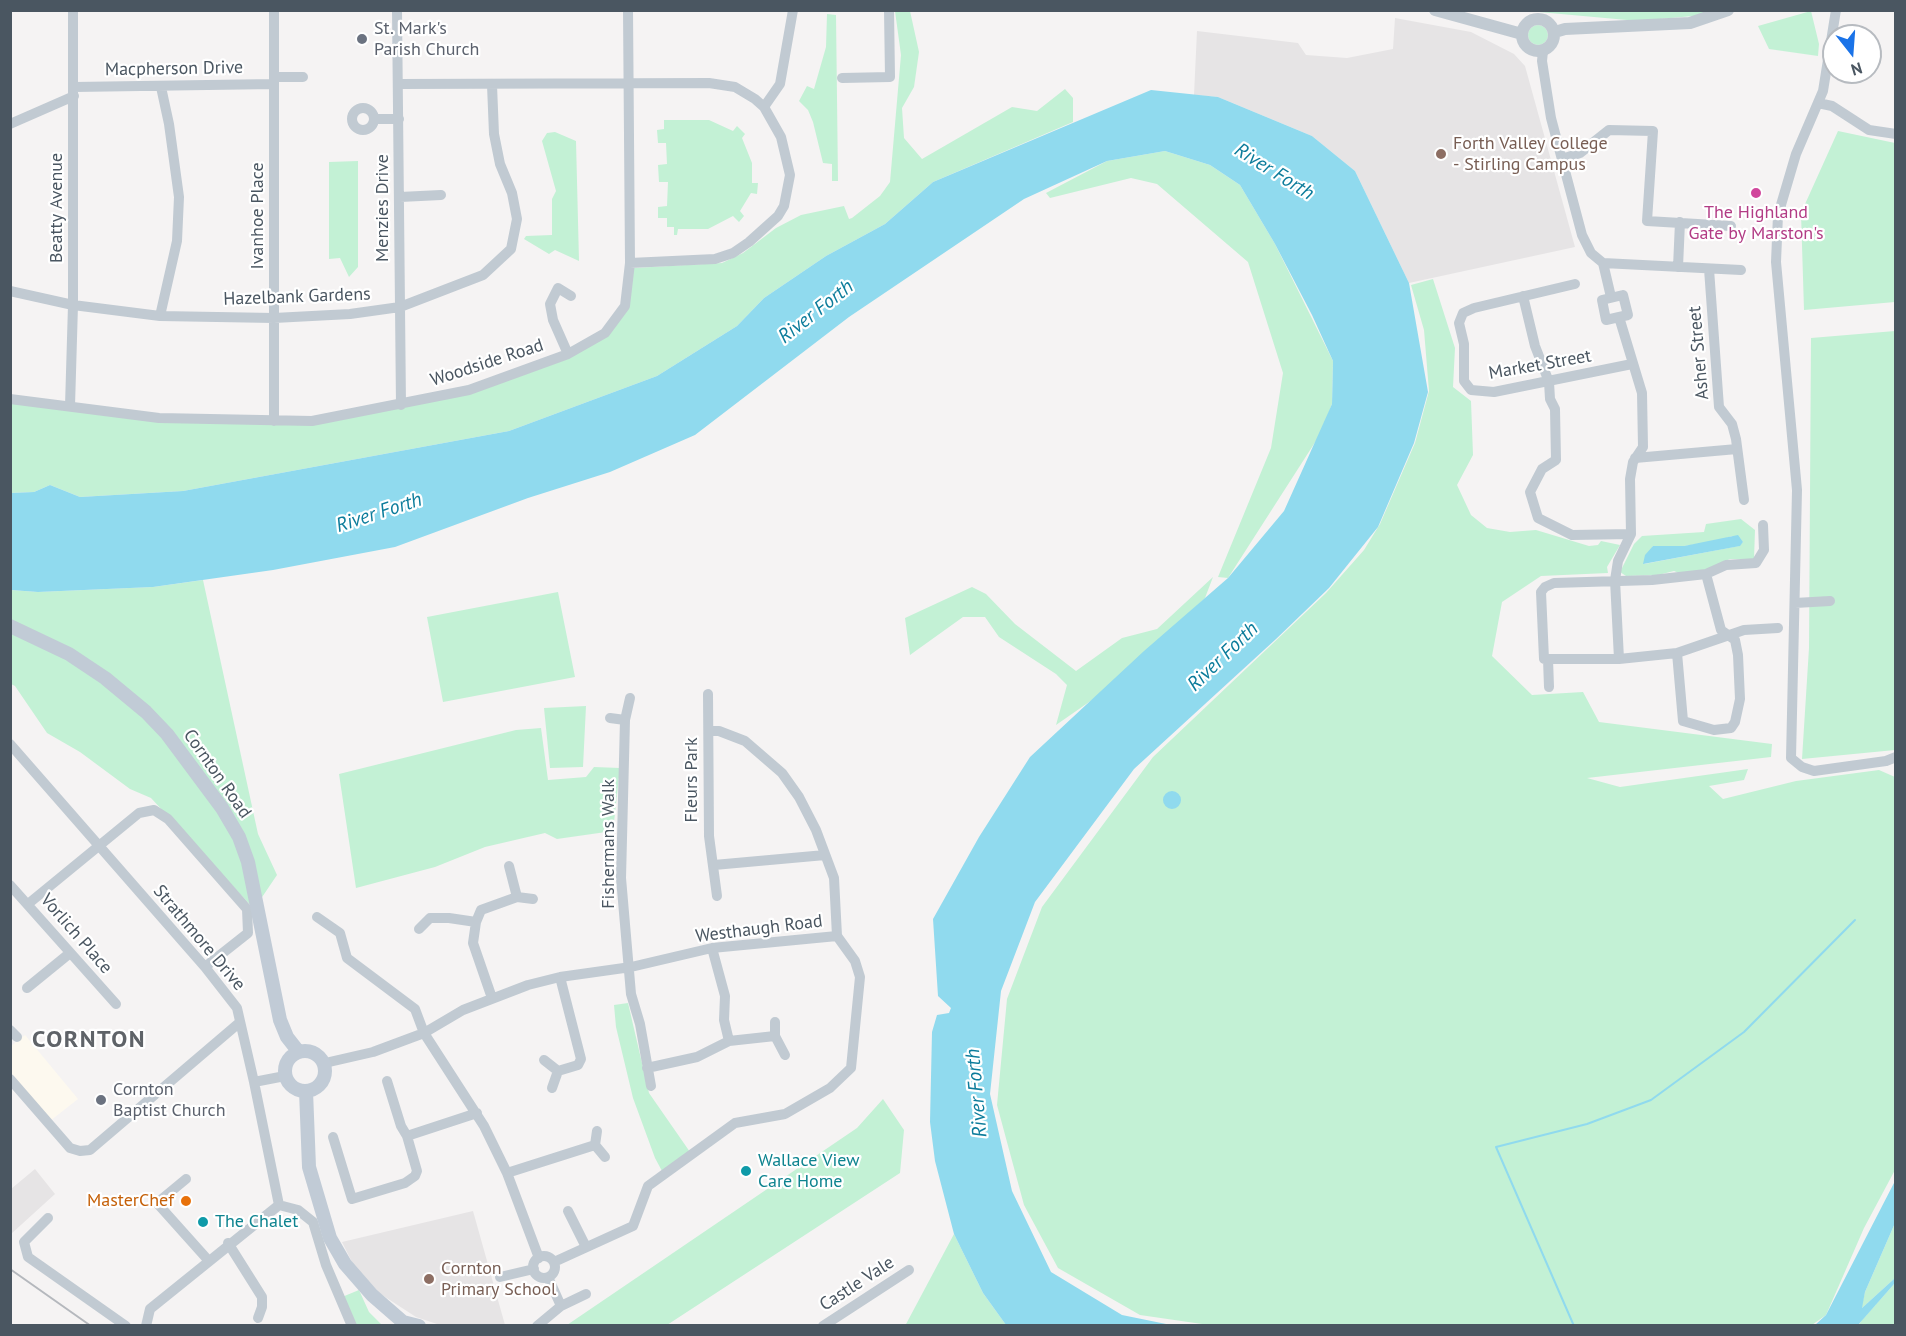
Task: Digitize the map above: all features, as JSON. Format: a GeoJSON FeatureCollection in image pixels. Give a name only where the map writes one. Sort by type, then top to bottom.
{"type":"FeatureCollection","features":[{"type":"Feature","properties":{"kind":"main road","name":"Cornton Road"},"geometry":{"type":"LineString","coordinates":[[10,626],[69,654],[105,678],[146,712],[167,735],[222,808],[239,837],[248,862],[280,1020],[287,1037],[298,1052]]}},
{"type":"Feature","properties":{"kind":"main road"},"geometry":{"type":"LineString","coordinates":[[298,1052],[313,1052],[325,1063],[326,1072],[322,1083],[306,1091],[291,1086],[285,1076],[288,1059],[298,1052]]}},
{"type":"Feature","properties":{"kind":"main road"},"geometry":{"type":"LineString","coordinates":[[306,1091],[309,1167],[330,1238],[345,1264],[372,1295],[402,1324],[418,1326]]}},
{"type":"Feature","properties":{"kind":"street","name":"Beatty Avenue"},"geometry":{"type":"LineString","coordinates":[[70,406],[73,305],[73,10]]}},
{"type":"Feature","properties":{"kind":"street","name":"Ivanhoe Place"},"geometry":{"type":"LineString","coordinates":[[274,10],[274,421]]}},
{"type":"Feature","properties":{"kind":"street","name":"Menzies Drive"},"geometry":{"type":"LineString","coordinates":[[397,10],[401,405]]}},
{"type":"Feature","properties":{"kind":"street","name":"Woodside Road"},"geometry":{"type":"LineString","coordinates":[[10,399],[159,418],[312,421],[469,390],[568,354],[604,333],[625,306],[630,263],[628,10]]}},
{"type":"Feature","properties":{"kind":"street"},"geometry":{"type":"LineString","coordinates":[[764,107],[780,84],[792,28],[793,10]]}},
{"type":"Feature","properties":{"kind":"street"},"geometry":{"type":"LineString","coordinates":[[842,78],[890,77],[889,10]]}},
{"type":"Feature","properties":{"kind":"street"},"geometry":{"type":"LineString","coordinates":[[1435,10],[1522,34]]}},
{"type":"Feature","properties":{"kind":"street"},"geometry":{"type":"LineString","coordinates":[[1555,32],[1565,29],[1690,23],[1728,10]]}},
{"type":"Feature","properties":{"kind":"street"},"geometry":{"type":"LineString","coordinates":[[1834,12],[1823,91],[1790,171],[1778,215],[1776,262],[1797,490],[1791,758],[1802,767],[1814,771],[1886,761],[1896,757]]}},
{"type":"Feature","properties":{"kind":"street"},"geometry":{"type":"LineString","coordinates":[[1543,51],[1528,48],[1522,34],[1526,24],[1535,19],[1550,23],[1555,32],[1554,42],[1543,51],[1542,61],[1551,118],[1582,235],[1591,253],[1603,263],[1742,270]]}},
{"type":"Feature","properties":{"kind":"street","name":"Macpherson Drive"},"geometry":{"type":"LineString","coordinates":[[74,91],[303,77]]}},
{"type":"Feature","properties":{"kind":"street"},"geometry":{"type":"LineString","coordinates":[[399,84],[709,83],[735,87],[764,107],[781,137],[790,175],[784,206],[778,216],[733,253],[715,259],[630,263]]}},
{"type":"Feature","properties":{"kind":"street","name":"Hazelbank Gardens"},"geometry":{"type":"LineString","coordinates":[[10,291],[73,305],[160,316],[274,318],[350,314],[400,307],[483,274],[511,249],[517,219],[512,193],[500,164],[494,134],[492,85]]}},
{"type":"Feature","properties":{"kind":"street"},"geometry":{"type":"LineString","coordinates":[[160,316],[177,241],[179,197],[169,124],[161,87]]}},
{"type":"Feature","properties":{"kind":"street"},"geometry":{"type":"LineString","coordinates":[[10,124],[74,91]]}},
{"type":"Feature","properties":{"kind":"street"},"geometry":{"type":"LineString","coordinates":[[1818,104],[1832,106],[1869,130],[1896,134]]}},
{"type":"Feature","properties":{"kind":"street"},"geometry":{"type":"LineString","coordinates":[[374,119],[399,119]]}},
{"type":"Feature","properties":{"kind":"street"},"geometry":{"type":"LineString","coordinates":[[1562,159],[1581,153],[1609,130],[1653,131],[1647,221],[1731,226]]}},
{"type":"Feature","properties":{"kind":"street"},"geometry":{"type":"LineString","coordinates":[[400,197],[441,195]]}},
{"type":"Feature","properties":{"kind":"street"},"geometry":{"type":"LineString","coordinates":[[1678,267],[1680,222]]}},
{"type":"Feature","properties":{"kind":"street"},"geometry":{"type":"LineString","coordinates":[[1603,263],[1611,297],[1602,300],[1606,320],[1619,317],[1642,393],[1643,447],[1635,459],[1630,479],[1631,534],[1618,561],[1615,580],[1619,659]]}},
{"type":"Feature","properties":{"kind":"street","name":"Asher Street"},"geometry":{"type":"LineString","coordinates":[[1709,269],[1719,406],[1732,424],[1744,500]]}},
{"type":"Feature","properties":{"kind":"street","name":"Market Street"},"geometry":{"type":"LineString","coordinates":[[1575,284],[1463,313],[1459,323],[1464,344],[1464,381],[1471,390],[1480,393],[1549,382],[1632,364]]}},
{"type":"Feature","properties":{"kind":"street"},"geometry":{"type":"LineString","coordinates":[[568,354],[553,320],[550,304],[558,288],[571,296]]}},
{"type":"Feature","properties":{"kind":"street"},"geometry":{"type":"LineString","coordinates":[[1523,296],[1535,346],[1549,382],[1555,409],[1556,460],[1542,469],[1530,492],[1538,518],[1572,535],[1631,534]]}},
{"type":"Feature","properties":{"kind":"street"},"geometry":{"type":"LineString","coordinates":[[1635,459],[1737,449]]}},
{"type":"Feature","properties":{"kind":"street"},"geometry":{"type":"LineString","coordinates":[[1763,525],[1764,550],[1756,563],[1726,565],[1706,574],[1652,580],[1554,583],[1545,587],[1542,592],[1544,659],[1619,659],[1677,653],[1744,630],[1778,628]]}},
{"type":"Feature","properties":{"kind":"street"},"geometry":{"type":"LineString","coordinates":[[1677,653],[1683,721],[1693,725],[1725,730],[1735,722],[1740,699],[1738,655],[1735,640],[1721,630],[1706,574]]}},
{"type":"Feature","properties":{"kind":"street"},"geometry":{"type":"LineString","coordinates":[[1796,603],[1830,601]]}},
{"type":"Feature","properties":{"kind":"street"},"geometry":{"type":"LineString","coordinates":[[1548,659],[1550,687]]}},
{"type":"Feature","properties":{"kind":"street","name":"Fleurs Park"},"geometry":{"type":"LineString","coordinates":[[708,694],[709,836],[717,896]]}},
{"type":"Feature","properties":{"kind":"street","name":"Fishermans Walk"},"geometry":{"type":"LineString","coordinates":[[630,698],[625,720],[621,878],[631,967],[632,1000],[640,1024],[651,1086]]}},
{"type":"Feature","properties":{"kind":"street"},"geometry":{"type":"LineString","coordinates":[[610,718],[625,720]]}},
{"type":"Feature","properties":{"kind":"street"},"geometry":{"type":"LineString","coordinates":[[709,731],[719,731],[745,741],[782,773],[807,812],[834,878],[837,936]]}},
{"type":"Feature","properties":{"kind":"street","name":"Strathmore Drive"},"geometry":{"type":"LineString","coordinates":[[10,744],[206,968],[237,1008],[279,1205]]}},
{"type":"Feature","properties":{"kind":"street"},"geometry":{"type":"LineString","coordinates":[[28,904],[139,813],[154,810],[168,819],[247,909],[248,933],[206,968]]}},
{"type":"Feature","properties":{"kind":"street"},"geometry":{"type":"LineString","coordinates":[[714,865],[825,855]]}},
{"type":"Feature","properties":{"kind":"street"},"geometry":{"type":"LineString","coordinates":[[509,866],[517,897]]}},
{"type":"Feature","properties":{"kind":"street","name":"Vorlich Place"},"geometry":{"type":"LineString","coordinates":[[10,885],[116,1004]]}},
{"type":"Feature","properties":{"kind":"street"},"geometry":{"type":"LineString","coordinates":[[492,998],[473,943],[476,922],[481,910],[517,897],[533,899]]}},
{"type":"Feature","properties":{"kind":"street"},"geometry":{"type":"LineString","coordinates":[[317,917],[340,933],[347,958],[415,1009],[424,1033],[477,1113],[507,1173],[539,1258]]}},
{"type":"Feature","properties":{"kind":"street"},"geometry":{"type":"LineString","coordinates":[[419,929],[430,918],[476,922]]}},
{"type":"Feature","properties":{"kind":"street","name":"Westhaugh Road"},"geometry":{"type":"LineString","coordinates":[[325,1063],[374,1052],[424,1033],[463,1010],[492,998],[560,977],[631,967],[712,948],[837,936],[855,961],[860,977],[851,1068],[830,1088],[785,1114],[735,1123],[648,1186],[633,1226],[586,1247]]}},
{"type":"Feature","properties":{"kind":"street"},"geometry":{"type":"LineString","coordinates":[[712,948],[725,996],[724,1020],[729,1041]]}},
{"type":"Feature","properties":{"kind":"street"},"geometry":{"type":"LineString","coordinates":[[27,988],[70,953]]}},
{"type":"Feature","properties":{"kind":"street"},"geometry":{"type":"LineString","coordinates":[[558,1071],[578,1065],[581,1059],[560,977]]}},
{"type":"Feature","properties":{"kind":"street"},"geometry":{"type":"LineString","coordinates":[[775,1022],[775,1036],[784,1055]]}},
{"type":"Feature","properties":{"kind":"street"},"geometry":{"type":"LineString","coordinates":[[10,1079],[70,1148],[80,1151],[90,1150],[239,1023]]}},
{"type":"Feature","properties":{"kind":"street"},"geometry":{"type":"LineString","coordinates":[[647,1068],[697,1057],[729,1041],[775,1036]]}},
{"type":"Feature","properties":{"kind":"street"},"geometry":{"type":"LineString","coordinates":[[544,1060],[558,1071]]}},
{"type":"Feature","properties":{"kind":"street"},"geometry":{"type":"LineString","coordinates":[[552,1088],[558,1071]]}},
{"type":"Feature","properties":{"kind":"street"},"geometry":{"type":"LineString","coordinates":[[254,1082],[285,1076]]}},
{"type":"Feature","properties":{"kind":"street"},"geometry":{"type":"LineString","coordinates":[[333,1137],[352,1199],[405,1183],[415,1176],[417,1171],[407,1136],[401,1126],[387,1081]]}},
{"type":"Feature","properties":{"kind":"street"},"geometry":{"type":"LineString","coordinates":[[407,1136],[477,1113]]}},
{"type":"Feature","properties":{"kind":"street"},"geometry":{"type":"LineString","coordinates":[[597,1131],[595,1145],[605,1157]]}},
{"type":"Feature","properties":{"kind":"street"},"geometry":{"type":"LineString","coordinates":[[507,1173],[595,1145]]}},
{"type":"Feature","properties":{"kind":"street"},"geometry":{"type":"LineString","coordinates":[[186,1179],[157,1203],[208,1260]]}},
{"type":"Feature","properties":{"kind":"street"},"geometry":{"type":"LineString","coordinates":[[146,1326],[150,1309],[228,1243],[279,1205],[298,1210],[313,1222],[326,1265],[352,1326]]}},
{"type":"Feature","properties":{"kind":"street"},"geometry":{"type":"LineString","coordinates":[[554,1262],[586,1247],[568,1211]]}},
{"type":"Feature","properties":{"kind":"street"},"geometry":{"type":"LineString","coordinates":[[48,1218],[24,1242],[28,1257],[126,1326]]}},
{"type":"Feature","properties":{"kind":"street"},"geometry":{"type":"LineString","coordinates":[[228,1243],[262,1297],[262,1307],[258,1318]]}},
{"type":"Feature","properties":{"kind":"street"},"geometry":{"type":"LineString","coordinates":[[549,1257],[554,1262],[554,1271],[548,1277],[538,1276],[534,1269],[539,1258],[549,1257]]}},
{"type":"Feature","properties":{"kind":"street"},"geometry":{"type":"LineString","coordinates":[[500,1277],[534,1269]]}},
{"type":"Feature","properties":{"kind":"street","name":"Castle Vale"},"geometry":{"type":"LineString","coordinates":[[823,1326],[909,1270]]}},
{"type":"Feature","properties":{"kind":"street"},"geometry":{"type":"LineString","coordinates":[[548,1277],[561,1306]]}},
{"type":"Feature","properties":{"kind":"street"},"geometry":{"type":"LineString","coordinates":[[537,1326],[561,1306],[586,1293]]}},
{"type":"Feature","properties":{"kind":"shaded area","name":"Forth Valley College - Stirling Campus"},"geometry":{"type":"Polygon","coordinates":[[[1395,18],[1471,32],[1514,54],[1525,66],[1575,247],[1409,283],[1355,171],[1312,136],[1218,97],[1194,95],[1197,31],[1298,43],[1306,55],[1347,58],[1393,49],[1395,18]]]}},
{"type":"Feature","properties":{"kind":"shaded area"},"geometry":{"type":"Polygon","coordinates":[[[25,1035],[78,1099],[50,1121],[11,1074],[10,1047],[25,1035]]]}},
{"type":"Feature","properties":{"kind":"shaded area"},"geometry":{"type":"Polygon","coordinates":[[[35,1169],[55,1194],[11,1234],[11,1189],[35,1169]]]}},
{"type":"Feature","properties":{"kind":"shaded area","name":"Cornton Primary School"},"geometry":{"type":"Polygon","coordinates":[[[473,1211],[505,1325],[440,1325],[416,1317],[379,1293],[354,1266],[342,1242],[473,1211]]]}},
{"type":"Feature","properties":{"kind":"green space"},"geometry":{"type":"Polygon","coordinates":[[[895,11],[910,11],[919,52],[914,87],[902,108],[904,138],[922,159],[1012,107],[1037,111],[1065,89],[1073,98],[1073,122],[933,182],[885,224],[826,256],[764,298],[737,326],[657,376],[509,431],[183,491],[80,497],[50,485],[34,492],[11,493],[10,402],[217,424],[372,413],[539,365],[618,321],[634,268],[722,263],[743,253],[776,228],[801,215],[844,206],[849,219],[852,218],[880,196],[890,182],[901,55],[895,11]]]}},
{"type":"Feature","properties":{"kind":"green space"},"geometry":{"type":"Polygon","coordinates":[[[1528,11],[1717,11],[1704,15],[1638,21],[1528,11]]]}},
{"type":"Feature","properties":{"kind":"green space"},"geometry":{"type":"Polygon","coordinates":[[[1811,11],[1819,44],[1818,56],[1769,49],[1758,26],[1811,11]]]}},
{"type":"Feature","properties":{"kind":"green space"},"geometry":{"type":"Polygon","coordinates":[[[827,14],[836,15],[838,181],[832,181],[832,164],[823,163],[813,122],[808,110],[799,101],[807,86],[814,89],[826,47],[827,14]]]}},
{"type":"Feature","properties":{"kind":"green space"},"geometry":{"type":"Polygon","coordinates":[[[1538,25],[1545,28],[1548,35],[1545,42],[1538,45],[1531,42],[1528,35],[1531,28],[1538,25]]]}},
{"type":"Feature","properties":{"kind":"green space"},"geometry":{"type":"Polygon","coordinates":[[[664,120],[709,120],[733,131],[737,126],[745,134],[742,138],[752,163],[752,183],[758,183],[757,194],[751,193],[740,211],[744,216],[739,222],[733,216],[708,229],[678,229],[677,235],[674,235],[674,227],[667,227],[667,218],[658,218],[658,207],[667,206],[668,182],[659,182],[658,165],[667,164],[666,143],[658,143],[657,130],[664,129],[664,120]]]}},
{"type":"Feature","properties":{"kind":"green space"},"geometry":{"type":"Polygon","coordinates":[[[1838,131],[1895,143],[1895,302],[1804,310],[1801,213],[1838,131]]]}},
{"type":"Feature","properties":{"kind":"green space"},"geometry":{"type":"Polygon","coordinates":[[[555,132],[576,141],[579,261],[555,250],[549,254],[524,239],[526,236],[552,235],[552,199],[556,191],[542,141],[547,133],[555,132]]]}},
{"type":"Feature","properties":{"kind":"green space"},"geometry":{"type":"Polygon","coordinates":[[[1165,151],[1210,165],[1240,185],[1275,244],[1333,361],[1332,404],[1321,433],[1228,578],[1218,577],[1271,448],[1283,373],[1248,262],[1157,184],[1131,178],[1050,198],[1046,193],[1107,161],[1165,151]]]}},
{"type":"Feature","properties":{"kind":"green space"},"geometry":{"type":"Polygon","coordinates":[[[358,161],[358,267],[349,277],[340,258],[329,259],[329,162],[358,161]]]}},
{"type":"Feature","properties":{"kind":"green space"},"geometry":{"type":"Polygon","coordinates":[[[1433,279],[1455,348],[1453,387],[1471,401],[1473,455],[1457,485],[1471,515],[1487,528],[1510,532],[1536,530],[1589,546],[1598,545],[1601,541],[1620,545],[1607,567],[1608,573],[1541,576],[1502,602],[1492,656],[1532,695],[1583,692],[1599,722],[1772,744],[1771,757],[1587,778],[1620,787],[1748,769],[1744,780],[1709,786],[1723,799],[1796,781],[1879,770],[1895,777],[1895,1170],[1864,1228],[1826,1315],[1812,1325],[1202,1324],[1140,1315],[1058,1268],[1024,1205],[997,1105],[1007,999],[1042,907],[1153,757],[1326,593],[1364,550],[1380,524],[1415,443],[1429,391],[1424,330],[1411,285],[1433,279]]]}},
{"type":"Feature","properties":{"kind":"green space"},"geometry":{"type":"Polygon","coordinates":[[[1895,331],[1895,750],[1802,759],[1809,648],[1811,338],[1895,331]]]}},
{"type":"Feature","properties":{"kind":"green space"},"geometry":{"type":"Polygon","coordinates":[[[1741,519],[1755,530],[1754,559],[1730,559],[1705,570],[1679,573],[1674,571],[1658,575],[1626,576],[1620,572],[1634,544],[1642,536],[1704,532],[1706,524],[1741,519]],[[1732,536],[1718,541],[1684,546],[1653,546],[1644,564],[1739,546],[1743,542],[1732,536]]]}},
{"type":"Feature","properties":{"kind":"green space"},"geometry":{"type":"Polygon","coordinates":[[[1213,577],[1205,598],[1115,684],[1056,725],[1067,685],[1056,674],[999,637],[985,617],[963,617],[910,655],[905,618],[972,587],[986,594],[1015,624],[1076,671],[1122,638],[1157,629],[1213,577]]]}},
{"type":"Feature","properties":{"kind":"green space"},"geometry":{"type":"Polygon","coordinates":[[[203,580],[258,834],[277,875],[254,909],[151,798],[130,789],[80,752],[47,733],[15,686],[11,684],[10,590],[38,592],[153,587],[203,580]]]}},
{"type":"Feature","properties":{"kind":"green space"},"geometry":{"type":"Polygon","coordinates":[[[558,592],[575,677],[443,702],[427,617],[558,592]]]}},
{"type":"Feature","properties":{"kind":"green space"},"geometry":{"type":"Polygon","coordinates":[[[586,706],[583,767],[550,768],[544,708],[586,706]]]}},
{"type":"Feature","properties":{"kind":"green space"},"geometry":{"type":"Polygon","coordinates":[[[541,728],[548,780],[586,777],[594,767],[620,768],[613,831],[557,839],[545,833],[485,847],[435,867],[356,888],[339,774],[516,730],[541,728]]]}},
{"type":"Feature","properties":{"kind":"green space"},"geometry":{"type":"Polygon","coordinates":[[[628,1003],[649,1093],[690,1152],[662,1171],[633,1098],[616,1027],[614,1005],[628,1003]]]}},
{"type":"Feature","properties":{"kind":"green space"},"geometry":{"type":"Polygon","coordinates":[[[883,1099],[904,1130],[900,1173],[667,1325],[567,1325],[857,1128],[883,1099]]]}},
{"type":"Feature","properties":{"kind":"green space"},"geometry":{"type":"Polygon","coordinates":[[[1895,1223],[1895,1278],[1861,1309],[1865,1292],[1895,1223]]]}},
{"type":"Feature","properties":{"kind":"green space"},"geometry":{"type":"Polygon","coordinates":[[[954,1234],[983,1293],[1006,1325],[905,1326],[954,1234]]]}},
{"type":"Feature","properties":{"kind":"green space"},"geometry":{"type":"Polygon","coordinates":[[[1895,1283],[1895,1325],[1858,1326],[1862,1320],[1895,1283]]]}},
{"type":"Feature","properties":{"kind":"green space"},"geometry":{"type":"Polygon","coordinates":[[[359,1290],[369,1312],[382,1325],[355,1325],[342,1297],[359,1290]]]}},
{"type":"Feature","properties":{"kind":"water","name":"River Forth"},"geometry":{"type":"Polygon","coordinates":[[[1151,90],[1218,97],[1312,136],[1355,171],[1409,283],[1428,392],[1414,443],[1378,527],[1329,588],[1134,769],[1035,902],[1001,991],[990,1094],[1012,1191],[1051,1272],[1122,1315],[1171,1325],[1006,1325],[983,1293],[954,1234],[935,1161],[930,1122],[932,1032],[937,1015],[949,1013],[951,1008],[938,996],[933,919],[979,837],[1030,757],[1144,651],[1228,578],[1284,511],[1332,404],[1333,361],[1312,315],[1275,244],[1240,185],[1210,165],[1165,151],[1107,161],[1024,199],[849,317],[695,435],[610,472],[528,498],[395,547],[273,570],[153,587],[38,592],[11,590],[11,493],[34,492],[50,485],[80,497],[183,491],[509,431],[657,376],[737,326],[764,298],[826,256],[885,224],[933,182],[1151,90]]]}},
{"type":"Feature","properties":{"kind":"water"},"geometry":{"type":"Polygon","coordinates":[[[1738,535],[1743,542],[1740,546],[1643,564],[1645,555],[1653,546],[1684,546],[1738,535]]]}},
{"type":"Feature","properties":{"kind":"water"},"geometry":{"type":"Polygon","coordinates":[[[1172,791],[1178,794],[1181,800],[1178,806],[1172,809],[1166,806],[1163,800],[1166,794],[1172,791]]]}},
{"type":"Feature","properties":{"kind":"water"},"geometry":{"type":"Polygon","coordinates":[[[1895,1181],[1895,1223],[1865,1292],[1862,1308],[1895,1278],[1895,1283],[1858,1325],[1815,1325],[1826,1315],[1895,1181]]]}},
{"type":"Feature","properties":{"kind":"waterway"},"geometry":{"type":"LineString","coordinates":[[1574,1326],[1496,1147],[1587,1124],[1651,1100],[1744,1032],[1855,920]]}},
{"type":"Feature","properties":{"kind":"railway"},"geometry":{"type":"LineString","coordinates":[[10,1269],[91,1326]]}},
{"type":"Feature","properties":{"kind":"place","name":"St. Mark's Parish Church"},"geometry":{"type":"Point","coordinates":[362,39]}},
{"type":"Feature","properties":{"kind":"place","name":"Forth Valley College - Stirling Campus"},"geometry":{"type":"Point","coordinates":[1441,154]}},
{"type":"Feature","properties":{"kind":"place","name":"The Highland Gate by Marston's"},"geometry":{"type":"Point","coordinates":[1756,193]}},
{"type":"Feature","properties":{"kind":"place","name":"Cornton Baptist Church"},"geometry":{"type":"Point","coordinates":[101,1100]}},
{"type":"Feature","properties":{"kind":"place","name":"Wallace View Care Home"},"geometry":{"type":"Point","coordinates":[746,1171]}},
{"type":"Feature","properties":{"kind":"place","name":"MasterChef"},"geometry":{"type":"Point","coordinates":[186,1201]}},
{"type":"Feature","properties":{"kind":"place","name":"The Chalet"},"geometry":{"type":"Point","coordinates":[203,1222]}},
{"type":"Feature","properties":{"kind":"place","name":"Cornton Primary School"},"geometry":{"type":"Point","coordinates":[429,1279]}},
{"type":"Feature","properties":{"kind":"district","name":"CORNTON"},"geometry":{"type":"Point","coordinates":[89,1040]}}]}
